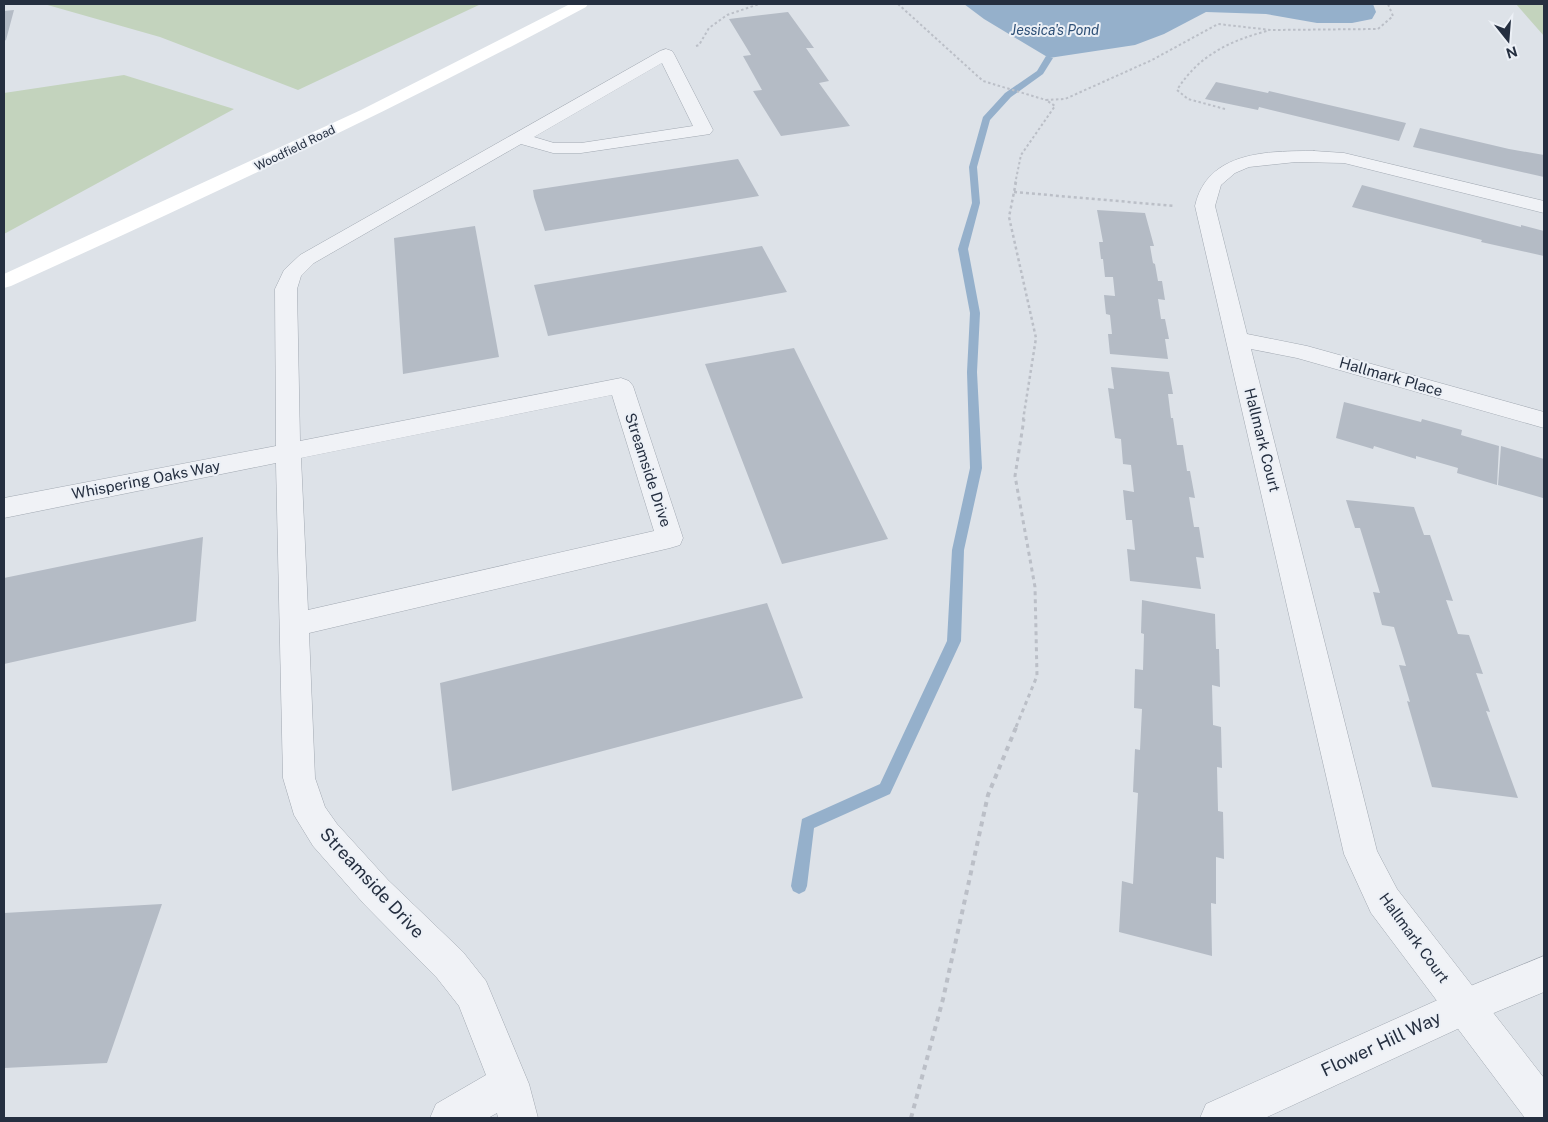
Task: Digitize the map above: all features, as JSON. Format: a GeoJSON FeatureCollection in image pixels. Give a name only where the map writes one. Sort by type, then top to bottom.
{"type":"FeatureCollection","features":[{"type":"Feature","properties":{"kind":"main road","name":"Woodfield Road"},"geometry":{"type":"LineString","coordinates":[[4,282],[214,187],[327,133],[581,4]]}},
{"type":"Feature","properties":{"kind":"street","name":"Streamside Drive"},"geometry":{"type":"LineString","coordinates":[[514,1101],[473,994],[450,965],[376,892],[325,835],[311,814],[299,778],[288,452],[286,289],[291,274],[307,259],[666,54]]}},
{"type":"Feature","properties":{"kind":"street"},"geometry":{"type":"LineString","coordinates":[[520,138],[553,148],[581,148],[704,130],[666,54]]}},
{"type":"Feature","properties":{"kind":"street","name":"Hallmark Court"},"geometry":{"type":"LineString","coordinates":[[1544,207],[1344,158],[1313,155],[1257,161],[1233,168],[1217,178],[1208,192],[1206,209],[1361,854],[1384,902],[1544,1110]]}},
{"type":"Feature","properties":{"kind":"street","name":"Hallmark Place"},"geometry":{"type":"LineString","coordinates":[[1238,339],[1300,351],[1544,420]]}},
{"type":"Feature","properties":{"kind":"street","name":"Streamside Drive"},"geometry":{"type":"LineString","coordinates":[[288,452],[621,386],[670,538],[294,625]]}},
{"type":"Feature","properties":{"kind":"street","name":"Whispering Oaks Way"},"geometry":{"type":"LineString","coordinates":[[4,508],[288,452]]}},
{"type":"Feature","properties":{"kind":"street","name":"Flower Hill Way"},"geometry":{"type":"LineString","coordinates":[[1220,1118],[1464,1006],[1544,974]]}},
{"type":"Feature","properties":{"kind":"street"},"geometry":{"type":"LineString","coordinates":[[450,1118],[514,1101]]}},
{"type":"Feature","properties":{"kind":"path"},"geometry":{"type":"LineString","coordinates":[[666,54],[699,46],[709,28],[727,15],[760,4]]}},
{"type":"Feature","properties":{"kind":"path"},"geometry":{"type":"LineString","coordinates":[[898,4],[984,81],[1046,100],[1055,106]]}},
{"type":"Feature","properties":{"kind":"path"},"geometry":{"type":"LineString","coordinates":[[911,1118],[943,999],[988,795],[1037,676],[1035,587],[1015,476],[1036,338],[1009,217],[1021,155],[1055,106],[1064,99],[1152,60],[1218,24],[1271,30],[1378,29],[1393,16],[1388,4]]}},
{"type":"Feature","properties":{"kind":"path"},"geometry":{"type":"LineString","coordinates":[[1225,109],[1188,99],[1177,90],[1185,74],[1209,54],[1244,37],[1271,30]]}},
{"type":"Feature","properties":{"kind":"path"},"geometry":{"type":"LineString","coordinates":[[1046,100],[1064,99]]}},
{"type":"Feature","properties":{"kind":"path"},"geometry":{"type":"LineString","coordinates":[[1014,192],[1206,209]]}},
{"type":"Feature","properties":{"kind":"green space"},"geometry":{"type":"Polygon","coordinates":[[[44,4],[481,4],[298,90],[160,37],[44,4]]]}},
{"type":"Feature","properties":{"kind":"green space"},"geometry":{"type":"Polygon","coordinates":[[[1516,4],[1544,4],[1544,36],[1516,4]]]}},
{"type":"Feature","properties":{"kind":"green space"},"geometry":{"type":"Polygon","coordinates":[[[124,75],[234,109],[4,234],[4,93],[124,75]]]}},
{"type":"Feature","properties":{"kind":"water","name":"Jessica's Pond"},"geometry":{"type":"Polygon","coordinates":[[[964,4],[1373,4],[1376,12],[1372,19],[1352,23],[1317,23],[1266,14],[1206,12],[1164,34],[1135,45],[1049,58],[984,19],[964,4]]]}},
{"type":"Feature","properties":{"kind":"building"},"geometry":{"type":"Polygon","coordinates":[[[14,10],[6,40],[4,41],[4,11],[14,10]]]}},
{"type":"Feature","properties":{"kind":"building"},"geometry":{"type":"Polygon","coordinates":[[[788,12],[814,48],[806,48],[829,81],[819,83],[850,126],[781,136],[753,91],[762,90],[743,56],[751,55],[729,19],[788,12]]]}},
{"type":"Feature","properties":{"kind":"building"},"geometry":{"type":"Polygon","coordinates":[[[1216,82],[1268,93],[1269,91],[1406,123],[1399,141],[1259,107],[1258,110],[1205,99],[1216,82]]]}},
{"type":"Feature","properties":{"kind":"building"},"geometry":{"type":"Polygon","coordinates":[[[1420,128],[1509,149],[1544,155],[1544,177],[1413,147],[1420,128]]]}},
{"type":"Feature","properties":{"kind":"building"},"geometry":{"type":"Polygon","coordinates":[[[738,159],[759,196],[545,231],[534,197],[533,190],[738,159]]]}},
{"type":"Feature","properties":{"kind":"building"},"geometry":{"type":"Polygon","coordinates":[[[1362,185],[1521,227],[1521,225],[1544,231],[1544,256],[1481,242],[1482,240],[1352,207],[1362,185]]]}},
{"type":"Feature","properties":{"kind":"building"},"geometry":{"type":"Polygon","coordinates":[[[1097,210],[1145,213],[1154,246],[1150,246],[1153,263],[1155,264],[1158,281],[1162,281],[1165,300],[1158,299],[1161,319],[1165,319],[1169,339],[1165,339],[1168,359],[1110,354],[1108,334],[1112,334],[1110,315],[1106,314],[1104,295],[1115,296],[1113,277],[1105,277],[1103,259],[1101,259],[1099,242],[1103,242],[1097,210]]]}},
{"type":"Feature","properties":{"kind":"building"},"geometry":{"type":"Polygon","coordinates":[[[475,226],[499,357],[403,374],[394,238],[475,226]]]}},
{"type":"Feature","properties":{"kind":"building"},"geometry":{"type":"Polygon","coordinates":[[[762,246],[787,292],[548,336],[534,285],[762,246]]]}},
{"type":"Feature","properties":{"kind":"building"},"geometry":{"type":"Polygon","coordinates":[[[794,348],[888,539],[782,564],[705,364],[794,348]]]}},
{"type":"Feature","properties":{"kind":"building"},"geometry":{"type":"Polygon","coordinates":[[[1111,367],[1169,372],[1173,394],[1168,394],[1171,418],[1173,418],[1177,445],[1183,445],[1187,471],[1190,471],[1195,498],[1189,497],[1194,527],[1199,527],[1204,558],[1196,557],[1201,589],[1130,581],[1127,549],[1135,550],[1132,520],[1126,520],[1123,490],[1134,492],[1131,465],[1123,464],[1121,439],[1115,438],[1108,388],[1114,389],[1111,367]]]}},
{"type":"Feature","properties":{"kind":"building"},"geometry":{"type":"Polygon","coordinates":[[[1344,402],[1421,422],[1422,419],[1462,430],[1461,435],[1499,446],[1497,485],[1457,473],[1458,468],[1416,456],[1416,459],[1374,446],[1373,449],[1336,438],[1344,402]]]}},
{"type":"Feature","properties":{"kind":"building"},"geometry":{"type":"Polygon","coordinates":[[[1501,446],[1544,459],[1543,498],[1498,485],[1501,446]]]}},
{"type":"Feature","properties":{"kind":"building"},"geometry":{"type":"Polygon","coordinates":[[[1346,500],[1414,507],[1424,535],[1430,535],[1453,601],[1446,600],[1458,634],[1469,635],[1483,674],[1476,673],[1490,712],[1486,711],[1518,798],[1432,787],[1407,701],[1410,702],[1399,665],[1406,666],[1394,627],[1382,625],[1373,592],[1380,593],[1360,528],[1355,528],[1346,500]]]}},
{"type":"Feature","properties":{"kind":"building"},"geometry":{"type":"Polygon","coordinates":[[[203,537],[196,621],[4,664],[4,578],[203,537]]]}},
{"type":"Feature","properties":{"kind":"building"},"geometry":{"type":"Polygon","coordinates":[[[1142,600],[1215,614],[1216,649],[1219,649],[1220,687],[1212,685],[1213,725],[1221,727],[1222,768],[1217,767],[1218,811],[1223,812],[1224,859],[1216,857],[1216,904],[1211,903],[1212,956],[1119,932],[1122,881],[1133,884],[1138,793],[1133,792],[1135,749],[1140,750],[1142,709],[1134,708],[1135,669],[1143,670],[1144,634],[1141,633],[1142,600]]]}},
{"type":"Feature","properties":{"kind":"building"},"geometry":{"type":"Polygon","coordinates":[[[767,603],[803,698],[452,791],[440,683],[767,603]]]}},
{"type":"Feature","properties":{"kind":"building"},"geometry":{"type":"Polygon","coordinates":[[[162,904],[107,1063],[4,1068],[4,913],[162,904]]]}},
{"type":"Feature","properties":{"kind":"waterway"},"geometry":{"type":"LineString","coordinates":[[799,886],[807,824],[885,789],[954,641],[958,550],[976,468],[972,372],[975,313],[963,249],[976,203],[973,167],[986,119],[1008,95],[1040,72],[1049,58]]}}]}
